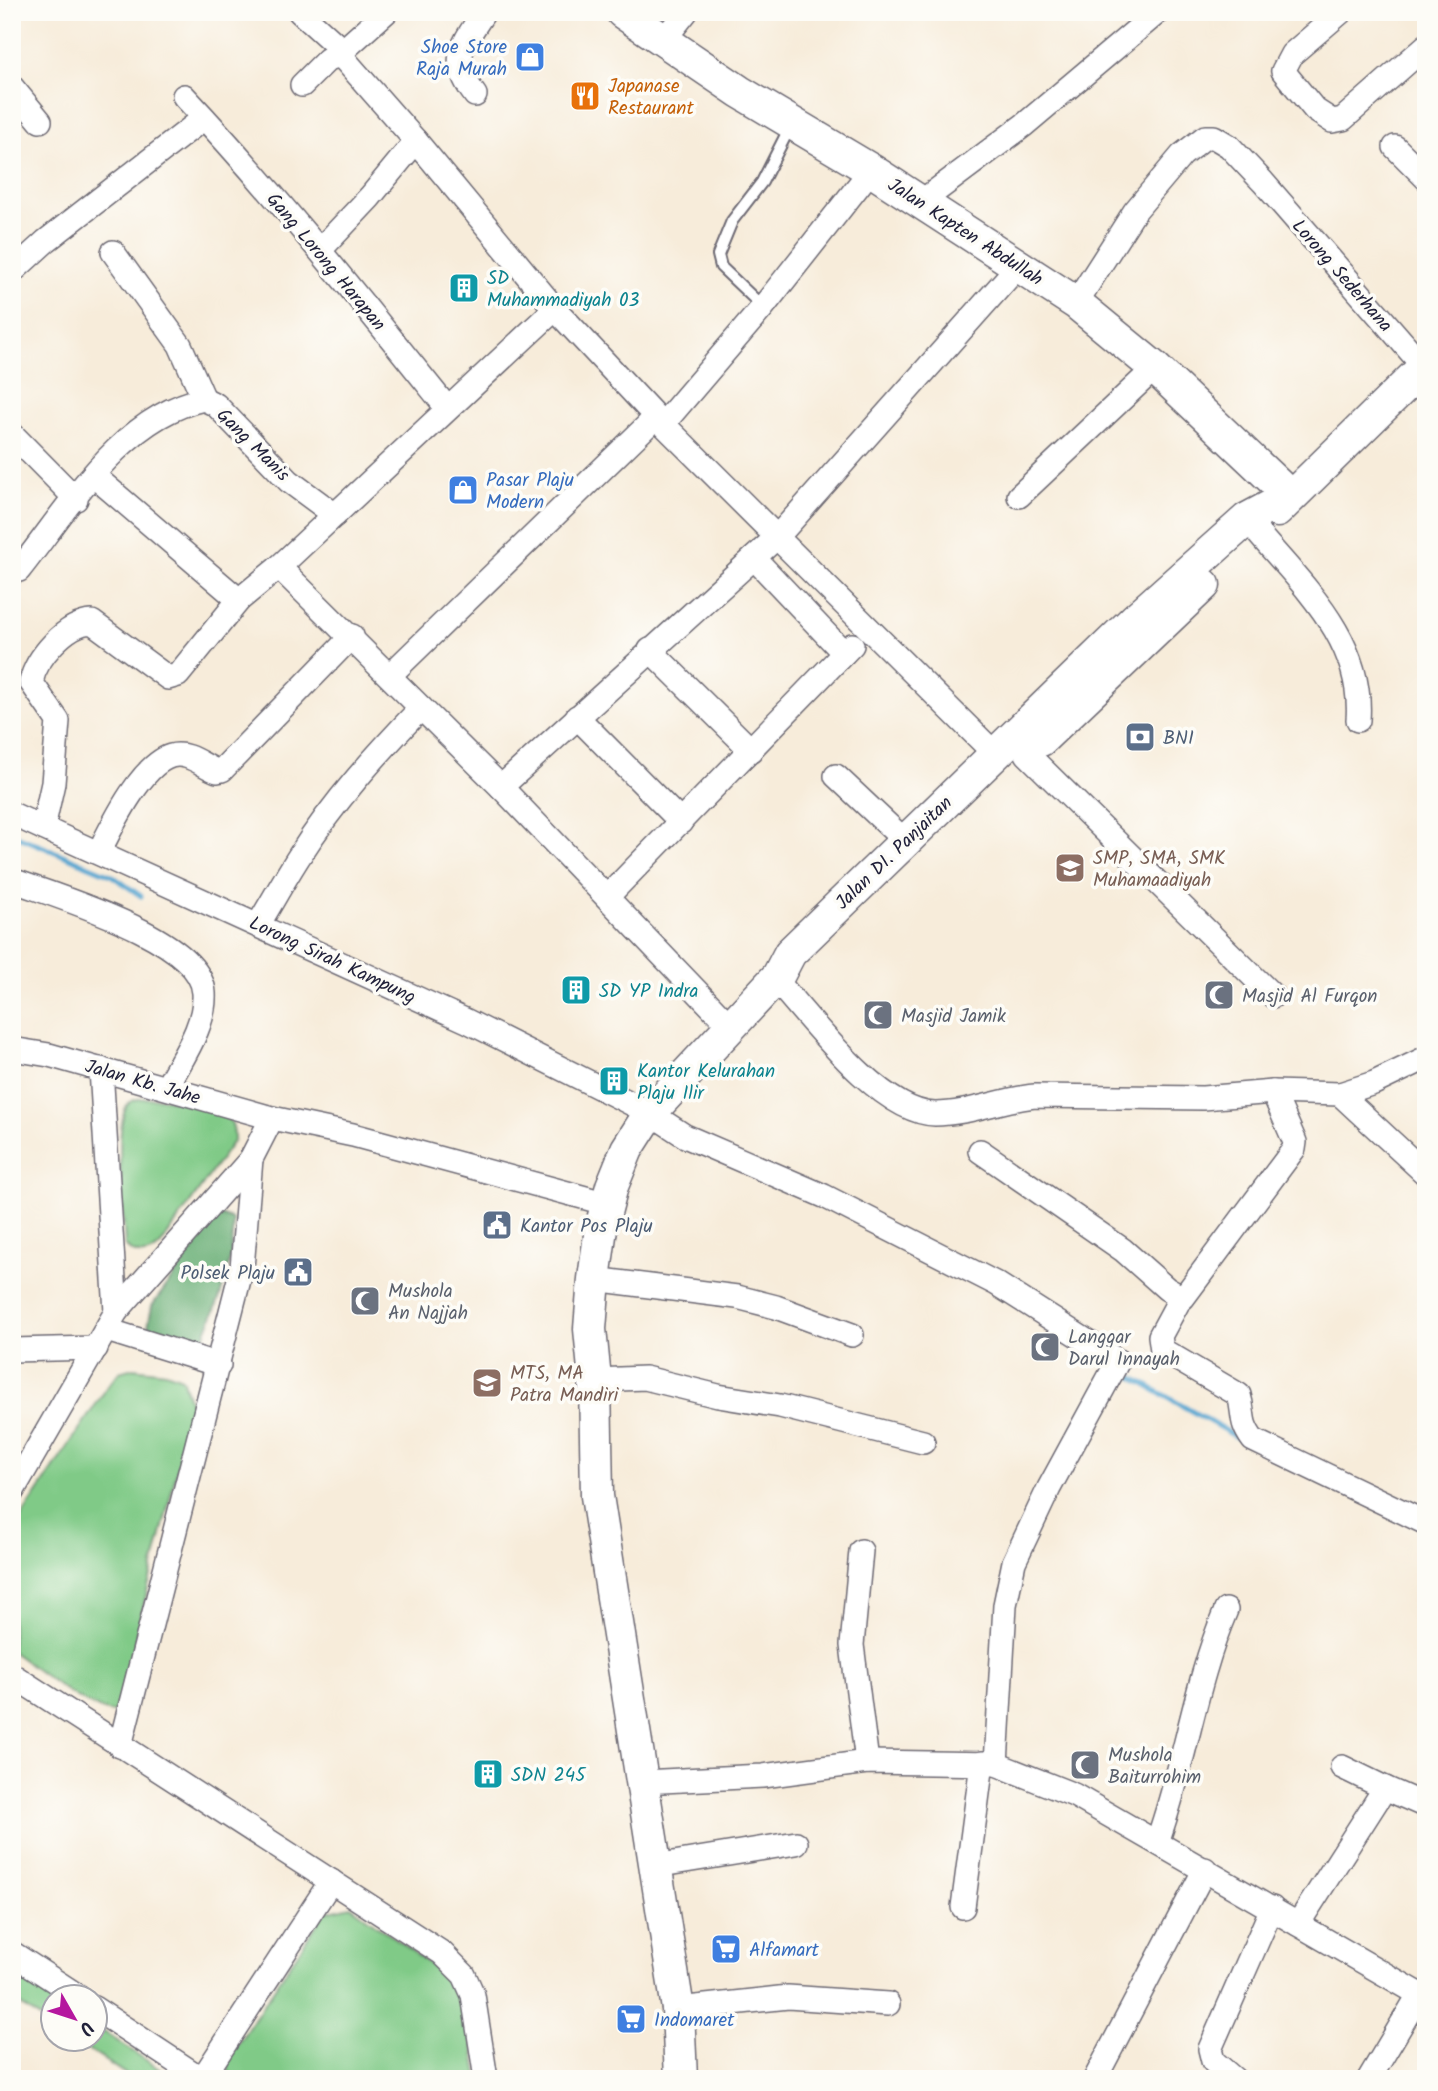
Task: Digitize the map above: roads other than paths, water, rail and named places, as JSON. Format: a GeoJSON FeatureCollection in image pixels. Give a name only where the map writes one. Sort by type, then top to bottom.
{"type":"FeatureCollection","features":[{"type":"Feature","properties":{"kind":"main road","name":"Jalan Kapten Abdullah"},"geometry":{"type":"LineString","coordinates":[[622,12],[791,124],[871,170],[1020,264],[1076,303],[1155,368],[1286,492]]}},
{"type":"Feature","properties":{"kind":"main road"},"geometry":{"type":"LineString","coordinates":[[776,977],[800,963],[1027,754],[1258,533],[1286,492],[1425,366]]}},
{"type":"Feature","properties":{"kind":"main road","name":"Jalan DI. Panjaitan"},"geometry":{"type":"LineString","coordinates":[[681,2079],[678,2009],[597,1496],[595,1380],[590,1329],[594,1279],[608,1204],[627,1149],[650,1113],[776,977],[790,953],[1135,619],[1247,519],[1286,492]]}},
{"type":"Feature","properties":{"kind":"street"},"geometry":{"type":"LineString","coordinates":[[300,12],[343,53],[345,61],[416,141],[555,309],[660,421],[996,755]]}},
{"type":"Feature","properties":{"kind":"street"},"geometry":{"type":"LineString","coordinates":[[302,85],[328,59],[343,53],[386,12]]}},
{"type":"Feature","properties":{"kind":"street"},"geometry":{"type":"LineString","coordinates":[[475,95],[460,71],[459,55],[484,12]]}},
{"type":"Feature","properties":{"kind":"street"},"geometry":{"type":"LineString","coordinates":[[664,38],[686,12]]}},
{"type":"Feature","properties":{"kind":"street"},"geometry":{"type":"LineString","coordinates":[[921,202],[1024,125],[1158,12]]}},
{"type":"Feature","properties":{"kind":"street"},"geometry":{"type":"LineString","coordinates":[[1330,15],[1292,54],[1283,71],[1315,110],[1332,121],[1343,118],[1426,46]]}},
{"type":"Feature","properties":{"kind":"street"},"geometry":{"type":"LineString","coordinates":[[12,87],[40,121]]}},
{"type":"Feature","properties":{"kind":"street","name":"Gang Lorong Harapan"},"geometry":{"type":"LineString","coordinates":[[184,96],[320,250],[447,408]]}},
{"type":"Feature","properties":{"kind":"street"},"geometry":{"type":"LineString","coordinates":[[12,272],[46,241],[204,118]]}},
{"type":"Feature","properties":{"kind":"street","name":"Lorong Sederhana"},"geometry":{"type":"LineString","coordinates":[[1076,303],[1135,211],[1182,155],[1210,136],[1223,140],[1425,366]]}},
{"type":"Feature","properties":{"kind":"street"},"geometry":{"type":"LineString","coordinates":[[320,250],[370,197],[416,141]]}},
{"type":"Feature","properties":{"kind":"street"},"geometry":{"type":"LineString","coordinates":[[1395,147],[1426,178]]}},
{"type":"Feature","properties":{"kind":"street"},"geometry":{"type":"LineString","coordinates":[[390,675],[660,421],[762,307],[871,170]]}},
{"type":"Feature","properties":{"kind":"street"},"geometry":{"type":"LineString","coordinates":[[113,252],[180,345],[204,399]]}},
{"type":"Feature","properties":{"kind":"street"},"geometry":{"type":"LineString","coordinates":[[501,787],[778,536],[1020,264]]}},
{"type":"Feature","properties":{"kind":"street"},"geometry":{"type":"LineString","coordinates":[[43,828],[53,783],[58,721],[31,682],[56,642],[82,622],[92,622],[168,678],[173,678],[239,600],[279,567],[555,309]]}},
{"type":"Feature","properties":{"kind":"street"},"geometry":{"type":"LineString","coordinates":[[1019,496],[1155,368]]}},
{"type":"Feature","properties":{"kind":"street","name":"Gang Manis"},"geometry":{"type":"LineString","coordinates":[[19,570],[94,476],[142,428],[173,410],[204,399],[216,405],[289,481],[335,515]]}},
{"type":"Feature","properties":{"kind":"street"},"geometry":{"type":"LineString","coordinates":[[12,434],[76,499]]}},
{"type":"Feature","properties":{"kind":"street"},"geometry":{"type":"LineString","coordinates":[[94,476],[239,600]]}},
{"type":"Feature","properties":{"kind":"street"},"geometry":{"type":"LineString","coordinates":[[1258,533],[1326,612],[1343,642],[1359,698],[1357,720]]}},
{"type":"Feature","properties":{"kind":"street"},"geometry":{"type":"LineString","coordinates":[[607,897],[848,649],[754,558]]}},
{"type":"Feature","properties":{"kind":"street"},"geometry":{"type":"LineString","coordinates":[[279,567],[352,636],[501,787],[729,1025]]}},
{"type":"Feature","properties":{"kind":"street"},"geometry":{"type":"LineString","coordinates":[[99,852],[125,801],[158,765],[170,756],[187,757],[209,768],[222,770],[352,636]]}},
{"type":"Feature","properties":{"kind":"street"},"geometry":{"type":"LineString","coordinates":[[650,650],[751,750]]}},
{"type":"Feature","properties":{"kind":"street"},"geometry":{"type":"LineString","coordinates":[[258,925],[300,854],[330,813],[373,758],[421,708]]}},
{"type":"Feature","properties":{"kind":"street"},"geometry":{"type":"LineString","coordinates":[[577,717],[681,822]]}},
{"type":"Feature","properties":{"kind":"street"},"geometry":{"type":"LineString","coordinates":[[1027,754],[1273,996]]}},
{"type":"Feature","properties":{"kind":"street"},"geometry":{"type":"LineString","coordinates":[[836,776],[905,841]]}},
{"type":"Feature","properties":{"kind":"street","name":"Lorong Sirah Kampung"},"geometry":{"type":"LineString","coordinates":[[12,814],[467,1021],[650,1113],[685,1136],[812,1191],[997,1283],[1118,1361],[1049,1488],[1014,1562],[1005,1605],[989,1764]]}},
{"type":"Feature","properties":{"kind":"street"},"geometry":{"type":"LineString","coordinates":[[12,880],[140,931],[181,956],[196,971],[204,990],[203,1008],[198,1026],[167,1087]]}},
{"type":"Feature","properties":{"kind":"street"},"geometry":{"type":"LineString","coordinates":[[776,977],[868,1083],[911,1108],[933,1114],[1008,1098],[1035,1096],[1203,1098],[1273,1092],[1340,1094],[1374,1083],[1426,1058]]}},
{"type":"Feature","properties":{"kind":"street","name":"Jalan Kb. Jahe"},"geometry":{"type":"LineString","coordinates":[[12,1049],[101,1069],[272,1118],[353,1135],[608,1204]]}},
{"type":"Feature","properties":{"kind":"street"},"geometry":{"type":"LineString","coordinates":[[101,1069],[106,1330]]}},
{"type":"Feature","properties":{"kind":"street"},"geometry":{"type":"LineString","coordinates":[[1273,1092],[1295,1142],[1293,1149],[1195,1283],[1181,1298],[1160,1336],[1162,1349],[1239,1395],[1241,1419],[1254,1440],[1426,1523]]}},
{"type":"Feature","properties":{"kind":"street"},"geometry":{"type":"LineString","coordinates":[[1340,1094],[1426,1174]]}},
{"type":"Feature","properties":{"kind":"street"},"geometry":{"type":"LineString","coordinates":[[12,1492],[106,1330],[251,1159],[272,1118]]}},
{"type":"Feature","properties":{"kind":"street"},"geometry":{"type":"LineString","coordinates":[[980,1151],[1123,1250],[1181,1298]]}},
{"type":"Feature","properties":{"kind":"street"},"geometry":{"type":"LineString","coordinates":[[120,1746],[242,1268],[251,1159]]}},
{"type":"Feature","properties":{"kind":"street"},"geometry":{"type":"LineString","coordinates":[[594,1279],[737,1297],[776,1307],[852,1335]]}},
{"type":"Feature","properties":{"kind":"street"},"geometry":{"type":"LineString","coordinates":[[12,1350],[106,1330],[219,1365]]}},
{"type":"Feature","properties":{"kind":"street"},"geometry":{"type":"LineString","coordinates":[[595,1380],[645,1378],[718,1396],[780,1406],[923,1442]]}},
{"type":"Feature","properties":{"kind":"street"},"geometry":{"type":"LineString","coordinates":[[862,1551],[852,1645],[867,1762]]}},
{"type":"Feature","properties":{"kind":"street"},"geometry":{"type":"LineString","coordinates":[[1157,1842],[1179,1775],[1208,1651],[1226,1610]]}},
{"type":"Feature","properties":{"kind":"street"},"geometry":{"type":"LineString","coordinates":[[12,1675],[423,1938],[464,1975],[477,2011],[486,2079]]}},
{"type":"Feature","properties":{"kind":"street"},"geometry":{"type":"LineString","coordinates":[[642,1782],[763,1776],[867,1762],[989,1764],[1074,1795],[1422,1996],[1369,2079]]}},
{"type":"Feature","properties":{"kind":"street"},"geometry":{"type":"LineString","coordinates":[[963,1907],[989,1764]]}},
{"type":"Feature","properties":{"kind":"street"},"geometry":{"type":"LineString","coordinates":[[1342,1767],[1426,1806]]}},
{"type":"Feature","properties":{"kind":"street"},"geometry":{"type":"LineString","coordinates":[[1298,1924],[1385,1788]]}},
{"type":"Feature","properties":{"kind":"street"},"geometry":{"type":"LineString","coordinates":[[655,1866],[796,1843]]}},
{"type":"Feature","properties":{"kind":"street"},"geometry":{"type":"LineString","coordinates":[[1096,2079],[1205,1869]]}},
{"type":"Feature","properties":{"kind":"street"},"geometry":{"type":"LineString","coordinates":[[108,2017],[202,2079],[331,1881]]}},
{"type":"Feature","properties":{"kind":"street"},"geometry":{"type":"LineString","coordinates":[[1234,2079],[1213,2061],[1210,2049],[1272,1909]]}},
{"type":"Feature","properties":{"kind":"street"},"geometry":{"type":"LineString","coordinates":[[12,1953],[56,1982]]}},
{"type":"Feature","properties":{"kind":"street"},"geometry":{"type":"LineString","coordinates":[[678,2009],[788,1997],[888,2004]]}},
{"type":"Feature","properties":{"kind":"lane"},"geometry":{"type":"LineString","coordinates":[[762,307],[721,267],[718,255],[733,221],[762,182],[791,124]]}},
{"type":"Feature","properties":{"kind":"waterway"},"geometry":{"type":"LineString","coordinates":[[12,834],[111,875],[141,896]]}},
{"type":"Feature","properties":{"kind":"waterway"},"geometry":{"type":"LineString","coordinates":[[1120,1370],[1242,1440]]}},
{"type":"Feature","properties":{"kind":"place","name":"Shoe Store Raja Murah"},"geometry":{"type":"Point","coordinates":[530,57]}},
{"type":"Feature","properties":{"kind":"place","name":"Japanase Restaurant"},"geometry":{"type":"Point","coordinates":[585,96]}},
{"type":"Feature","properties":{"kind":"place","name":"SD Muhammadiyah 03"},"geometry":{"type":"Point","coordinates":[464,288]}},
{"type":"Feature","properties":{"kind":"place","name":"Pasar Plaju Modern"},"geometry":{"type":"Point","coordinates":[463,490]}},
{"type":"Feature","properties":{"kind":"place","name":"BNI"},"geometry":{"type":"Point","coordinates":[1140,737]}},
{"type":"Feature","properties":{"kind":"place","name":"SMP, SMA, SMK Muhamaadiyah"},"geometry":{"type":"Point","coordinates":[1070,868]}},
{"type":"Feature","properties":{"kind":"place","name":"SD YP Indra"},"geometry":{"type":"Point","coordinates":[576,990]}},
{"type":"Feature","properties":{"kind":"place","name":"Masjid Al Furqon"},"geometry":{"type":"Point","coordinates":[1219,995]}},
{"type":"Feature","properties":{"kind":"place","name":"Masjid Jamik"},"geometry":{"type":"Point","coordinates":[878,1015]}},
{"type":"Feature","properties":{"kind":"place","name":"Kantor Kelurahan Plaju Ilir"},"geometry":{"type":"Point","coordinates":[614,1081]}},
{"type":"Feature","properties":{"kind":"place","name":"Kantor Pos Plaju"},"geometry":{"type":"Point","coordinates":[497,1225]}},
{"type":"Feature","properties":{"kind":"place","name":"Polsek Plaju"},"geometry":{"type":"Point","coordinates":[298,1272]}},
{"type":"Feature","properties":{"kind":"place","name":"Mushola An Najjah"},"geometry":{"type":"Point","coordinates":[365,1301]}},
{"type":"Feature","properties":{"kind":"place","name":"Langgar Darul Innayah"},"geometry":{"type":"Point","coordinates":[1045,1347]}},
{"type":"Feature","properties":{"kind":"place","name":"MTS, MA Patra Mandiri"},"geometry":{"type":"Point","coordinates":[487,1383]}},
{"type":"Feature","properties":{"kind":"place","name":"Mushola Baiturrohim"},"geometry":{"type":"Point","coordinates":[1085,1765]}},
{"type":"Feature","properties":{"kind":"place","name":"SDN 245"},"geometry":{"type":"Point","coordinates":[488,1774]}},
{"type":"Feature","properties":{"kind":"place","name":"Alfamart"},"geometry":{"type":"Point","coordinates":[726,1949]}},
{"type":"Feature","properties":{"kind":"place","name":"Indomaret"},"geometry":{"type":"Point","coordinates":[631,2019]}}]}
